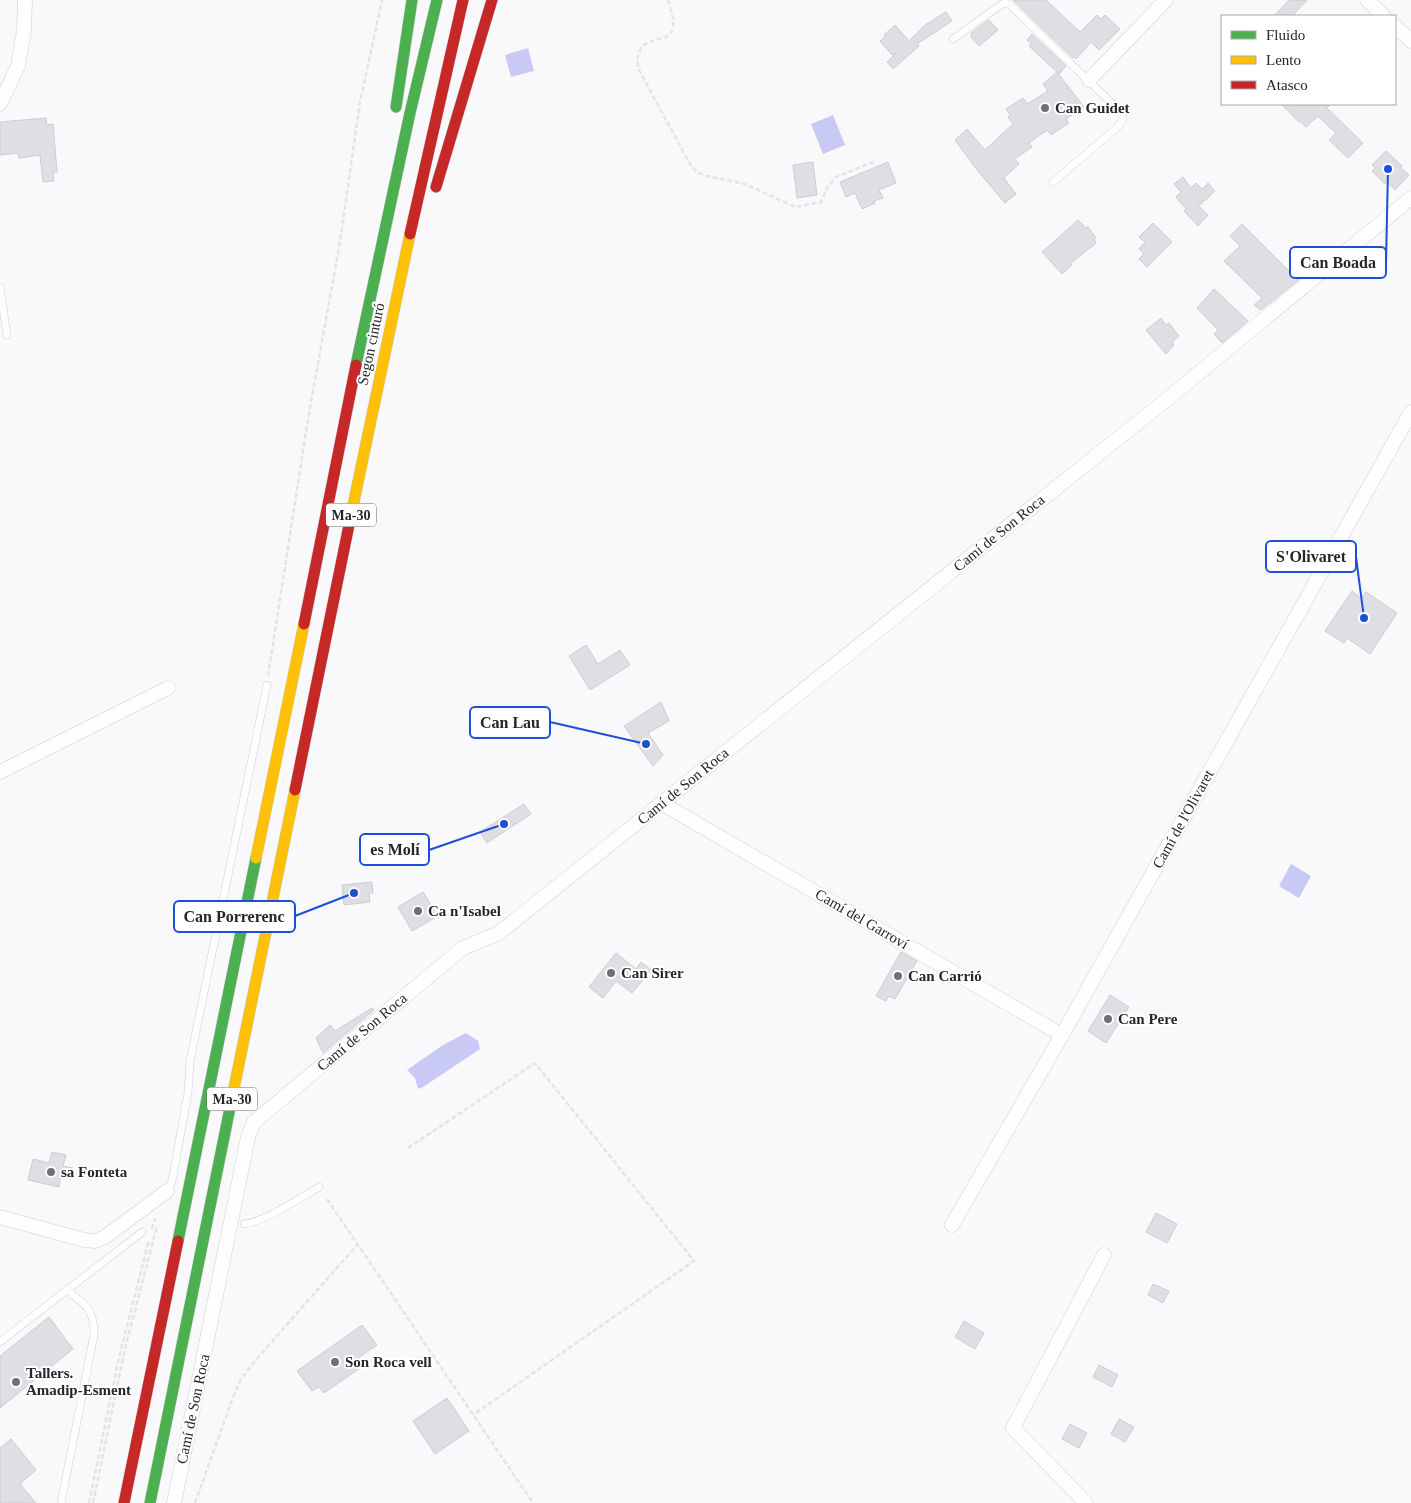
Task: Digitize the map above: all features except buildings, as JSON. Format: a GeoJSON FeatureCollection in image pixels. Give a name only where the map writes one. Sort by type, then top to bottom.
{"type":"FeatureCollection","features":[{"type":"Feature","properties":{"kind":"highway"},"geometry":{"type":"LineString","coordinates":[[394,122],[412,0]]}},
{"type":"Feature","properties":{"kind":"highway","name":"Ma-30"},"geometry":{"type":"LineString","coordinates":[[124,1503],[291,689],[327,503],[410,113],[437,0]]}},
{"type":"Feature","properties":{"kind":"highway","name":"Segon cinturó"},"geometry":{"type":"LineString","coordinates":[[150,1503],[415,209],[463,0]]}},
{"type":"Feature","properties":{"kind":"highway"},"geometry":{"type":"LineString","coordinates":[[433,195],[492,0]]}},
{"type":"Feature","properties":{"kind":"highway"},"geometry":{"type":"LineString","coordinates":[[367,312],[366,266],[368,258]]}},
{"type":"Feature","properties":{"kind":"highway"},"geometry":{"type":"LineString","coordinates":[[389,334],[412,282]]}},
{"type":"Feature","properties":{"kind":"highway"},"geometry":{"type":"LineString","coordinates":[[117,1481],[139,1428]]}},
{"type":"Feature","properties":{"kind":"street"},"geometry":{"type":"LineString","coordinates":[[0,104],[18,66],[24,31],[25,0]]}},
{"type":"Feature","properties":{"kind":"street"},"geometry":{"type":"LineString","coordinates":[[1089,80],[1166,0]]}},
{"type":"Feature","properties":{"kind":"street"},"geometry":{"type":"LineString","coordinates":[[1367,0],[1383,15]]}},
{"type":"Feature","properties":{"kind":"street"},"geometry":{"type":"LineString","coordinates":[[1396,27],[1411,41]]}},
{"type":"Feature","properties":{"kind":"street","name":"Camí de Son Roca"},"geometry":{"type":"LineString","coordinates":[[174,1503],[248,1138],[254,1122],[463,948],[499,933],[1160,405],[1411,198]]}},
{"type":"Feature","properties":{"kind":"street","name":"Camí de l'Olivaret"},"geometry":{"type":"LineString","coordinates":[[952,1225],[1062,1034],[1411,412]]}},
{"type":"Feature","properties":{"kind":"street"},"geometry":{"type":"LineString","coordinates":[[0,772],[168,688]]}},
{"type":"Feature","properties":{"kind":"street","name":"Camí del Garroví"},"geometry":{"type":"LineString","coordinates":[[661,803],[1062,1034]]}},
{"type":"Feature","properties":{"kind":"street"},"geometry":{"type":"LineString","coordinates":[[0,1217],[95,1241],[105,1237],[167,1191]]}},
{"type":"Feature","properties":{"kind":"street"},"geometry":{"type":"LineString","coordinates":[[1086,1503],[1013,1428],[1104,1255]]}},
{"type":"Feature","properties":{"kind":"lane"},"geometry":{"type":"LineString","coordinates":[[953,39],[1006,3],[1121,112],[1123,118],[1120,126],[1053,182]]}},
{"type":"Feature","properties":{"kind":"lane"},"geometry":{"type":"LineString","coordinates":[[0,287],[7,335]]}},
{"type":"Feature","properties":{"kind":"lane"},"geometry":{"type":"LineString","coordinates":[[167,1191],[172,1181],[188,1093],[190,1061],[267,685]]}},
{"type":"Feature","properties":{"kind":"lane"},"geometry":{"type":"LineString","coordinates":[[244,1224],[252,1223],[288,1206],[319,1187]]}},
{"type":"Feature","properties":{"kind":"lane"},"geometry":{"type":"LineString","coordinates":[[0,1342],[142,1232]]}},
{"type":"Feature","properties":{"kind":"lane"},"geometry":{"type":"LineString","coordinates":[[61,1503],[94,1335],[94,1320],[87,1308],[67,1290]]}},
{"type":"Feature","properties":{"kind":"path"},"geometry":{"type":"LineString","coordinates":[[267,685],[309,413],[340,242],[360,102],[382,0]]}},
{"type":"Feature","properties":{"kind":"path"},"geometry":{"type":"LineString","coordinates":[[668,0],[673,27],[666,36],[643,45],[638,51],[638,68],[691,166],[697,172],[706,176],[745,184],[795,208],[821,202],[827,188],[836,177],[876,161]]}},
{"type":"Feature","properties":{"kind":"path"},"geometry":{"type":"LineString","coordinates":[[408,1148],[535,1063],[694,1261],[473,1415]]}},
{"type":"Feature","properties":{"kind":"path"},"geometry":{"type":"LineString","coordinates":[[327,1199],[533,1503]]}},
{"type":"Feature","properties":{"kind":"path"},"geometry":{"type":"LineString","coordinates":[[91,1503],[119,1357],[153,1222],[157,1215]]}},
{"type":"Feature","properties":{"kind":"path"},"geometry":{"type":"LineString","coordinates":[[91,1503],[124,1353],[156,1226]]}},
{"type":"Feature","properties":{"kind":"path"},"geometry":{"type":"LineString","coordinates":[[195,1503],[233,1397],[242,1379],[254,1362],[358,1244]]}},
{"type":"Feature","properties":{"kind":"water"},"geometry":{"type":"Polygon","coordinates":[[[528,48],[534,71],[511,77],[505,55],[528,48]]]}},
{"type":"Feature","properties":{"kind":"water"},"geometry":{"type":"Polygon","coordinates":[[[833,115],[845,145],[823,154],[811,124],[833,115]]]}},
{"type":"Feature","properties":{"kind":"water"},"geometry":{"type":"Polygon","coordinates":[[[1291,864],[1311,876],[1299,898],[1279,886],[1291,864]]]}},
{"type":"Feature","properties":{"kind":"water"},"geometry":{"type":"Polygon","coordinates":[[[466,1033],[478,1041],[480,1049],[418,1089],[415,1078],[407,1070],[443,1045],[466,1033]]]}},
{"type":"Feature","properties":{"kind":"traffic: fast"},"geometry":{"type":"LineString","coordinates":[[396,107],[412,0]]}},
{"type":"Feature","properties":{"kind":"traffic: fast"},"geometry":{"type":"LineString","coordinates":[[356,365],[410,113],[437,0]]}},
{"type":"Feature","properties":{"kind":"traffic: fast"},"geometry":{"type":"LineString","coordinates":[[178,1241],[256,858]]}},
{"type":"Feature","properties":{"kind":"traffic: fast"},"geometry":{"type":"LineString","coordinates":[[150,1503],[233,1093]]}},
{"type":"Feature","properties":{"kind":"traffic: slow"},"geometry":{"type":"LineString","coordinates":[[349,525],[410,234]]}},
{"type":"Feature","properties":{"kind":"traffic: slow"},"geometry":{"type":"LineString","coordinates":[[256,858],[304,624]]}},
{"type":"Feature","properties":{"kind":"traffic: slow"},"geometry":{"type":"LineString","coordinates":[[233,1093],[295,790]]}},
{"type":"Feature","properties":{"kind":"traffic: jam"},"geometry":{"type":"LineString","coordinates":[[410,234],[463,0]]}},
{"type":"Feature","properties":{"kind":"traffic: jam"},"geometry":{"type":"LineString","coordinates":[[436,187],[492,0]]}},
{"type":"Feature","properties":{"kind":"traffic: jam"},"geometry":{"type":"LineString","coordinates":[[304,624],[356,365]]}},
{"type":"Feature","properties":{"kind":"traffic: jam"},"geometry":{"type":"LineString","coordinates":[[295,790],[349,525]]}},
{"type":"Feature","properties":{"kind":"traffic: jam"},"geometry":{"type":"LineString","coordinates":[[124,1503],[178,1241]]}},
{"type":"Feature","properties":{"kind":"place","name":"Can Guidet"},"geometry":{"type":"Point","coordinates":[1045,108]}},
{"type":"Feature","properties":{"kind":"place","name":"Can Boada"},"geometry":{"type":"Point","coordinates":[1388,169]}},
{"type":"Feature","properties":{"kind":"place","name":"S'Olivaret"},"geometry":{"type":"Point","coordinates":[1364,618]}},
{"type":"Feature","properties":{"kind":"place","name":"Can Lau"},"geometry":{"type":"Point","coordinates":[646,744]}},
{"type":"Feature","properties":{"kind":"place","name":"es Molí"},"geometry":{"type":"Point","coordinates":[504,824]}},
{"type":"Feature","properties":{"kind":"place","name":"Can Porrerenc"},"geometry":{"type":"Point","coordinates":[354,893]}},
{"type":"Feature","properties":{"kind":"place","name":"Ca n'Isabel"},"geometry":{"type":"Point","coordinates":[418,911]}},
{"type":"Feature","properties":{"kind":"place","name":"Can Sirer"},"geometry":{"type":"Point","coordinates":[611,973]}},
{"type":"Feature","properties":{"kind":"place","name":"Can Carrió"},"geometry":{"type":"Point","coordinates":[898,976]}},
{"type":"Feature","properties":{"kind":"place","name":"Can Pere"},"geometry":{"type":"Point","coordinates":[1108,1019]}},
{"type":"Feature","properties":{"kind":"place","name":"sa Fonteta"},"geometry":{"type":"Point","coordinates":[51,1172]}},
{"type":"Feature","properties":{"kind":"place","name":"Son Roca vell"},"geometry":{"type":"Point","coordinates":[335,1362]}},
{"type":"Feature","properties":{"kind":"place","name":"Tallers. Amadip-Esment"},"geometry":{"type":"Point","coordinates":[16,1382]}}]}
